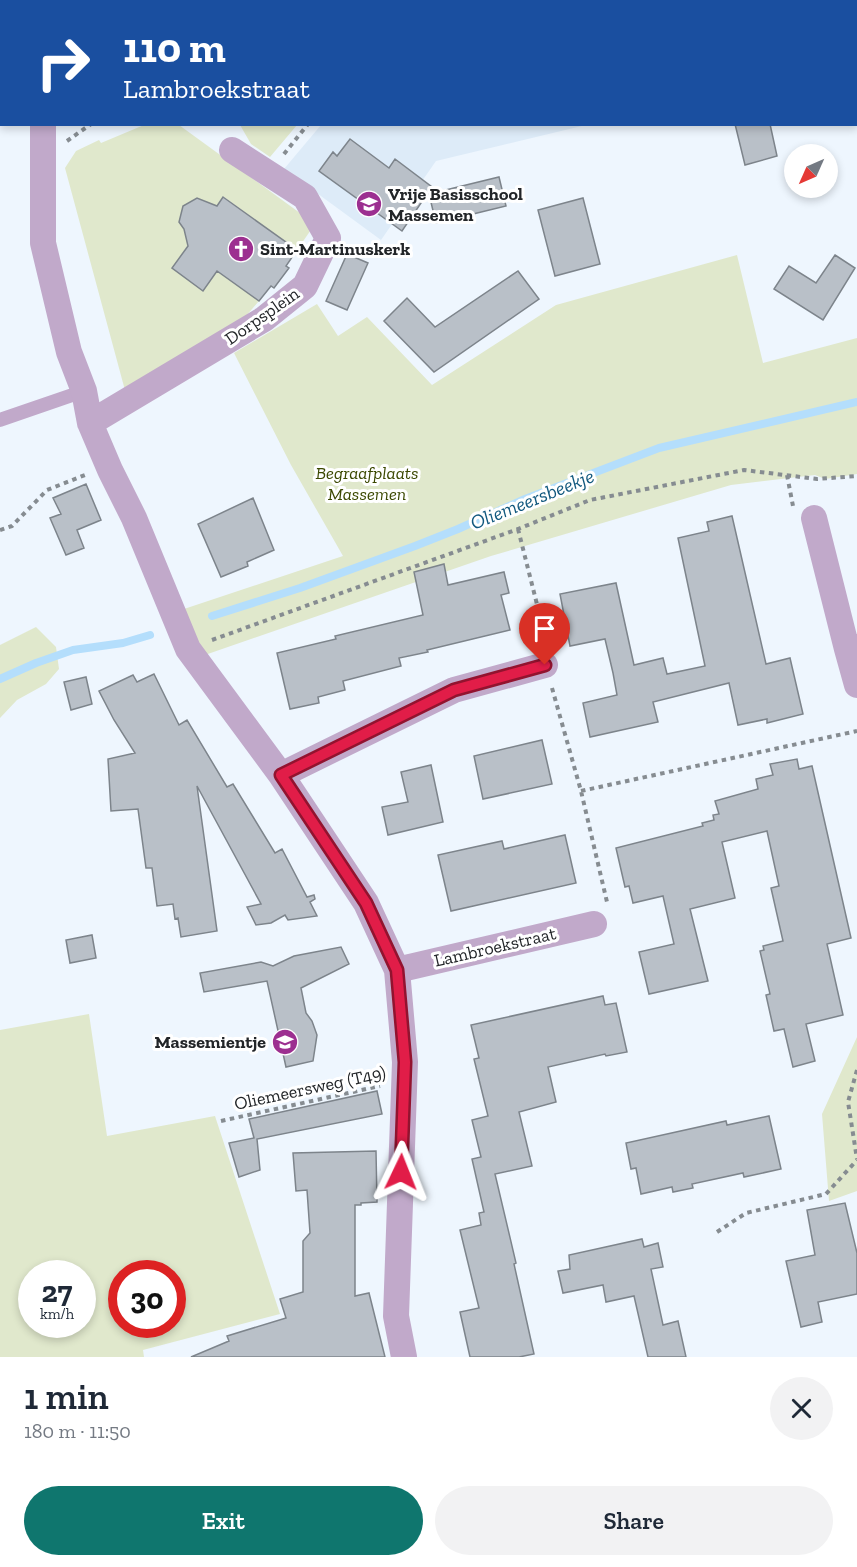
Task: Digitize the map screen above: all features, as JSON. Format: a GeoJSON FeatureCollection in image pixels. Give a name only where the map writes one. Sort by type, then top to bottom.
{"type":"FeatureCollection","features":[{"type":"Feature","properties":{"kind":"street"},"geometry":{"type":"LineString","coordinates":[[43,126],[44,243],[69,352],[84,391],[90,423],[108,466],[134,518],[188,649],[281,775],[366,903],[397,970],[405,1062],[396,1316],[404,1357]]}},
{"type":"Feature","properties":{"kind":"street","name":"Dorpsplein"},"geometry":{"type":"LineString","coordinates":[[90,423],[264,319],[305,286],[328,238],[305,197],[232,150]]}},
{"type":"Feature","properties":{"kind":"street"},"geometry":{"type":"LineString","coordinates":[[814,519],[852,648],[857,685]]}},
{"type":"Feature","properties":{"kind":"street"},"geometry":{"type":"LineString","coordinates":[[281,775],[454,690],[545,665]]}},
{"type":"Feature","properties":{"kind":"street","name":"Lambroekstraat"},"geometry":{"type":"LineString","coordinates":[[397,970],[594,924]]}},
{"type":"Feature","properties":{"kind":"lane"},"geometry":{"type":"LineString","coordinates":[[0,420],[84,391]]}},
{"type":"Feature","properties":{"kind":"path"},"geometry":{"type":"LineString","coordinates":[[268,173],[306,126]]}},
{"type":"Feature","properties":{"kind":"path"},"geometry":{"type":"LineString","coordinates":[[0,530],[12,526],[47,490],[108,466]]}},
{"type":"Feature","properties":{"kind":"path"},"geometry":{"type":"LineString","coordinates":[[188,649],[518,529],[590,500],[744,470],[817,479],[857,476]]}},
{"type":"Feature","properties":{"kind":"path"},"geometry":{"type":"LineString","coordinates":[[518,529],[547,643],[545,665],[581,792],[608,906],[594,924]]}},
{"type":"Feature","properties":{"kind":"path"},"geometry":{"type":"LineString","coordinates":[[581,792],[857,731]]}},
{"type":"Feature","properties":{"kind":"path"},"geometry":{"type":"LineString","coordinates":[[717,1232],[746,1213],[826,1194],[857,1159],[848,1102],[857,1070]]}},
{"type":"Feature","properties":{"kind":"path","name":"Oliemeersweg (T49)"},"geometry":{"type":"LineString","coordinates":[[221,1121],[404,1081]]}},
{"type":"Feature","properties":{"kind":"shaded area","name":"Vrije Basisschool Massemen"},"geometry":{"type":"Polygon","coordinates":[[[320,126],[582,126],[436,161],[381,240],[284,169],[320,126]]]}},
{"type":"Feature","properties":{"kind":"green space"},"geometry":{"type":"Polygon","coordinates":[[[142,126],[180,126],[315,224],[297,250],[224,197],[214,210],[181,213],[195,234],[173,268],[203,290],[217,271],[259,301],[230,334],[126,394],[65,168],[76,151],[99,140],[101,143],[142,126]]]}},
{"type":"Feature","properties":{"kind":"green space"},"geometry":{"type":"Polygon","coordinates":[[[241,126],[296,126],[270,157],[251,144],[241,126]]]}},
{"type":"Feature","properties":{"kind":"green space","name":"Begraafplaats Massemen"},"geometry":{"type":"Polygon","coordinates":[[[737,255],[763,363],[857,338],[857,474],[825,479],[815,475],[731,485],[491,556],[202,656],[181,610],[343,556],[291,465],[234,353],[317,304],[338,336],[367,317],[432,385],[556,305],[737,255]]]}},
{"type":"Feature","properties":{"kind":"green space"},"geometry":{"type":"Polygon","coordinates":[[[36,627],[56,647],[59,669],[46,684],[17,700],[0,718],[0,645],[36,627]]]}},
{"type":"Feature","properties":{"kind":"green space"},"geometry":{"type":"Polygon","coordinates":[[[89,1014],[107,1136],[215,1116],[280,1314],[143,1350],[144,1357],[0,1357],[0,1030],[89,1014]]]}},
{"type":"Feature","properties":{"kind":"green space"},"geometry":{"type":"Polygon","coordinates":[[[857,1037],[857,1191],[829,1201],[822,1114],[857,1037]]]}},
{"type":"Feature","properties":{"kind":"building"},"geometry":{"type":"Polygon","coordinates":[[[735,126],[770,126],[777,156],[745,165],[735,126]]]}},
{"type":"Feature","properties":{"kind":"building"},"geometry":{"type":"Polygon","coordinates":[[[350,139],[389,168],[395,159],[432,187],[402,231],[319,171],[333,152],[337,156],[350,139]]]}},
{"type":"Feature","properties":{"kind":"building"},"geometry":{"type":"Polygon","coordinates":[[[499,177],[506,206],[436,223],[429,194],[499,177]]]}},
{"type":"Feature","properties":{"kind":"building","name":"Sint-Martinuskerk"},"geometry":{"type":"Polygon","coordinates":[[[223,197],[297,250],[286,266],[289,268],[274,288],[271,286],[259,301],[217,271],[203,291],[172,268],[188,246],[184,229],[179,222],[183,206],[197,198],[217,206],[223,197]]]}},
{"type":"Feature","properties":{"kind":"building"},"geometry":{"type":"Polygon","coordinates":[[[583,198],[600,264],[555,276],[538,210],[583,198]]]}},
{"type":"Feature","properties":{"kind":"building"},"geometry":{"type":"Polygon","coordinates":[[[347,254],[368,263],[347,310],[326,301],[347,254]]]}},
{"type":"Feature","properties":{"kind":"building"},"geometry":{"type":"Polygon","coordinates":[[[835,255],[855,268],[823,320],[774,289],[789,266],[816,283],[835,255]]]}},
{"type":"Feature","properties":{"kind":"building"},"geometry":{"type":"Polygon","coordinates":[[[518,271],[539,299],[434,372],[384,321],[407,298],[435,327],[518,271]]]}},
{"type":"Feature","properties":{"kind":"building"},"geometry":{"type":"Polygon","coordinates":[[[86,484],[101,520],[77,530],[84,548],[66,555],[50,518],[61,514],[53,498],[86,484]]]}},
{"type":"Feature","properties":{"kind":"building"},"geometry":{"type":"Polygon","coordinates":[[[253,498],[274,550],[247,562],[248,566],[221,577],[198,524],[253,498]]]}},
{"type":"Feature","properties":{"kind":"building"},"geometry":{"type":"Polygon","coordinates":[[[732,516],[766,664],[790,658],[803,714],[767,723],[767,719],[738,725],[729,683],[653,702],[658,722],[590,737],[583,703],[617,695],[613,673],[605,639],[570,646],[560,594],[616,583],[634,665],[663,658],[667,674],[705,666],[678,538],[709,531],[707,522],[732,516]]]}},
{"type":"Feature","properties":{"kind":"building"},"geometry":{"type":"Polygon","coordinates":[[[444,564],[448,585],[504,572],[509,593],[501,595],[510,630],[399,658],[401,666],[343,681],[345,690],[318,697],[319,703],[290,709],[277,653],[336,639],[335,636],[423,615],[414,572],[444,564]]]}},
{"type":"Feature","properties":{"kind":"building"},"geometry":{"type":"Polygon","coordinates":[[[154,674],[179,725],[187,720],[227,787],[233,784],[275,853],[282,849],[307,897],[314,895],[315,899],[310,902],[317,916],[288,920],[285,915],[271,923],[256,925],[247,907],[261,904],[197,786],[217,931],[181,937],[173,904],[157,906],[152,868],[146,868],[138,809],[111,811],[108,759],[135,753],[99,691],[133,675],[137,682],[154,674]]]}},
{"type":"Feature","properties":{"kind":"building"},"geometry":{"type":"Polygon","coordinates":[[[86,677],[92,704],[71,710],[64,682],[86,677]]]}},
{"type":"Feature","properties":{"kind":"building"},"geometry":{"type":"Polygon","coordinates":[[[542,740],[552,784],[483,799],[474,756],[542,740]]]}},
{"type":"Feature","properties":{"kind":"building"},"geometry":{"type":"Polygon","coordinates":[[[797,759],[799,769],[812,766],[851,938],[827,944],[843,1015],[806,1024],[815,1061],[793,1067],[784,1029],[774,1031],[766,995],[770,994],[760,951],[764,950],[763,946],[783,941],[771,888],[779,886],[767,831],[722,842],[735,898],[690,909],[708,981],[649,994],[639,952],[674,944],[663,896],[633,903],[629,886],[625,887],[616,848],[703,826],[702,823],[714,820],[713,815],[719,814],[715,801],[758,789],[756,779],[773,775],[770,764],[797,759]]]}},
{"type":"Feature","properties":{"kind":"building"},"geometry":{"type":"Polygon","coordinates":[[[431,765],[443,822],[388,835],[382,807],[408,802],[401,772],[431,765]]]}},
{"type":"Feature","properties":{"kind":"building"},"geometry":{"type":"Polygon","coordinates":[[[565,835],[576,883],[451,911],[438,855],[502,841],[504,849],[565,835]]]}},
{"type":"Feature","properties":{"kind":"building"},"geometry":{"type":"Polygon","coordinates":[[[92,935],[96,958],[70,963],[66,940],[92,935]]]}},
{"type":"Feature","properties":{"kind":"building"},"geometry":{"type":"Polygon","coordinates":[[[341,947],[349,964],[301,988],[306,1013],[317,1035],[313,1061],[286,1067],[267,981],[204,992],[200,973],[261,962],[273,966],[294,956],[341,947]]]}},
{"type":"Feature","properties":{"kind":"building"},"geometry":{"type":"Polygon","coordinates":[[[603,996],[605,1005],[616,1003],[627,1052],[606,1056],[605,1054],[548,1067],[556,1102],[519,1112],[532,1166],[495,1174],[534,1354],[519,1357],[470,1357],[460,1312],[479,1308],[460,1230],[481,1225],[479,1213],[484,1212],[472,1159],[481,1157],[472,1120],[488,1116],[474,1059],[479,1058],[471,1025],[603,996]]]}},
{"type":"Feature","properties":{"kind":"building"},"geometry":{"type":"Polygon","coordinates":[[[377,1091],[382,1114],[257,1139],[260,1170],[239,1177],[229,1143],[254,1138],[249,1119],[377,1091]]]}},
{"type":"Feature","properties":{"kind":"building"},"geometry":{"type":"Polygon","coordinates":[[[769,1116],[781,1169],[744,1177],[743,1173],[692,1184],[693,1188],[673,1192],[672,1187],[641,1194],[636,1168],[631,1169],[626,1143],[726,1121],[727,1125],[769,1116]]]}},
{"type":"Feature","properties":{"kind":"building"},"geometry":{"type":"Polygon","coordinates":[[[376,1151],[377,1202],[355,1205],[355,1296],[369,1293],[385,1357],[191,1357],[229,1341],[227,1336],[286,1318],[280,1299],[303,1292],[303,1241],[310,1233],[307,1190],[296,1191],[293,1153],[376,1151]]]}},
{"type":"Feature","properties":{"kind":"building"},"geometry":{"type":"Polygon","coordinates":[[[845,1203],[857,1253],[857,1294],[818,1302],[822,1322],[801,1327],[786,1261],[815,1255],[807,1210],[845,1203]]]}},
{"type":"Feature","properties":{"kind":"building"},"geometry":{"type":"Polygon","coordinates":[[[642,1239],[644,1247],[658,1243],[663,1267],[651,1269],[663,1325],[678,1321],[686,1357],[648,1357],[634,1296],[606,1302],[603,1285],[563,1293],[558,1271],[570,1269],[569,1255],[642,1239]]]}},
{"type":"Feature","properties":{"kind":"waterway","name":"Oliemeersbeekje"},"geometry":{"type":"LineString","coordinates":[[212,616],[300,588],[415,546],[525,499],[659,448],[857,402]]}},
{"type":"Feature","properties":{"kind":"waterway","name":"Oliemeersbeekje"},"geometry":{"type":"LineString","coordinates":[[0,679],[73,650],[123,643],[150,635]]}},
{"type":"Feature","properties":{"kind":"place","name":"Vrije Basisschool Massemen"},"geometry":{"type":"Point","coordinates":[369,204]}},
{"type":"Feature","properties":{"kind":"place","name":"Sint-Martinuskerk"},"geometry":{"type":"Point","coordinates":[241,249]}},
{"type":"Feature","properties":{"kind":"place","name":"Massemientje"},"geometry":{"type":"Point","coordinates":[285,1042]}},
{"type":"Feature","properties":{"kind":"route"},"geometry":{"type":"LineString","coordinates":[[401,1172],[405,1062],[397,970],[366,903],[281,775],[454,690],[545,665]]}}]}
